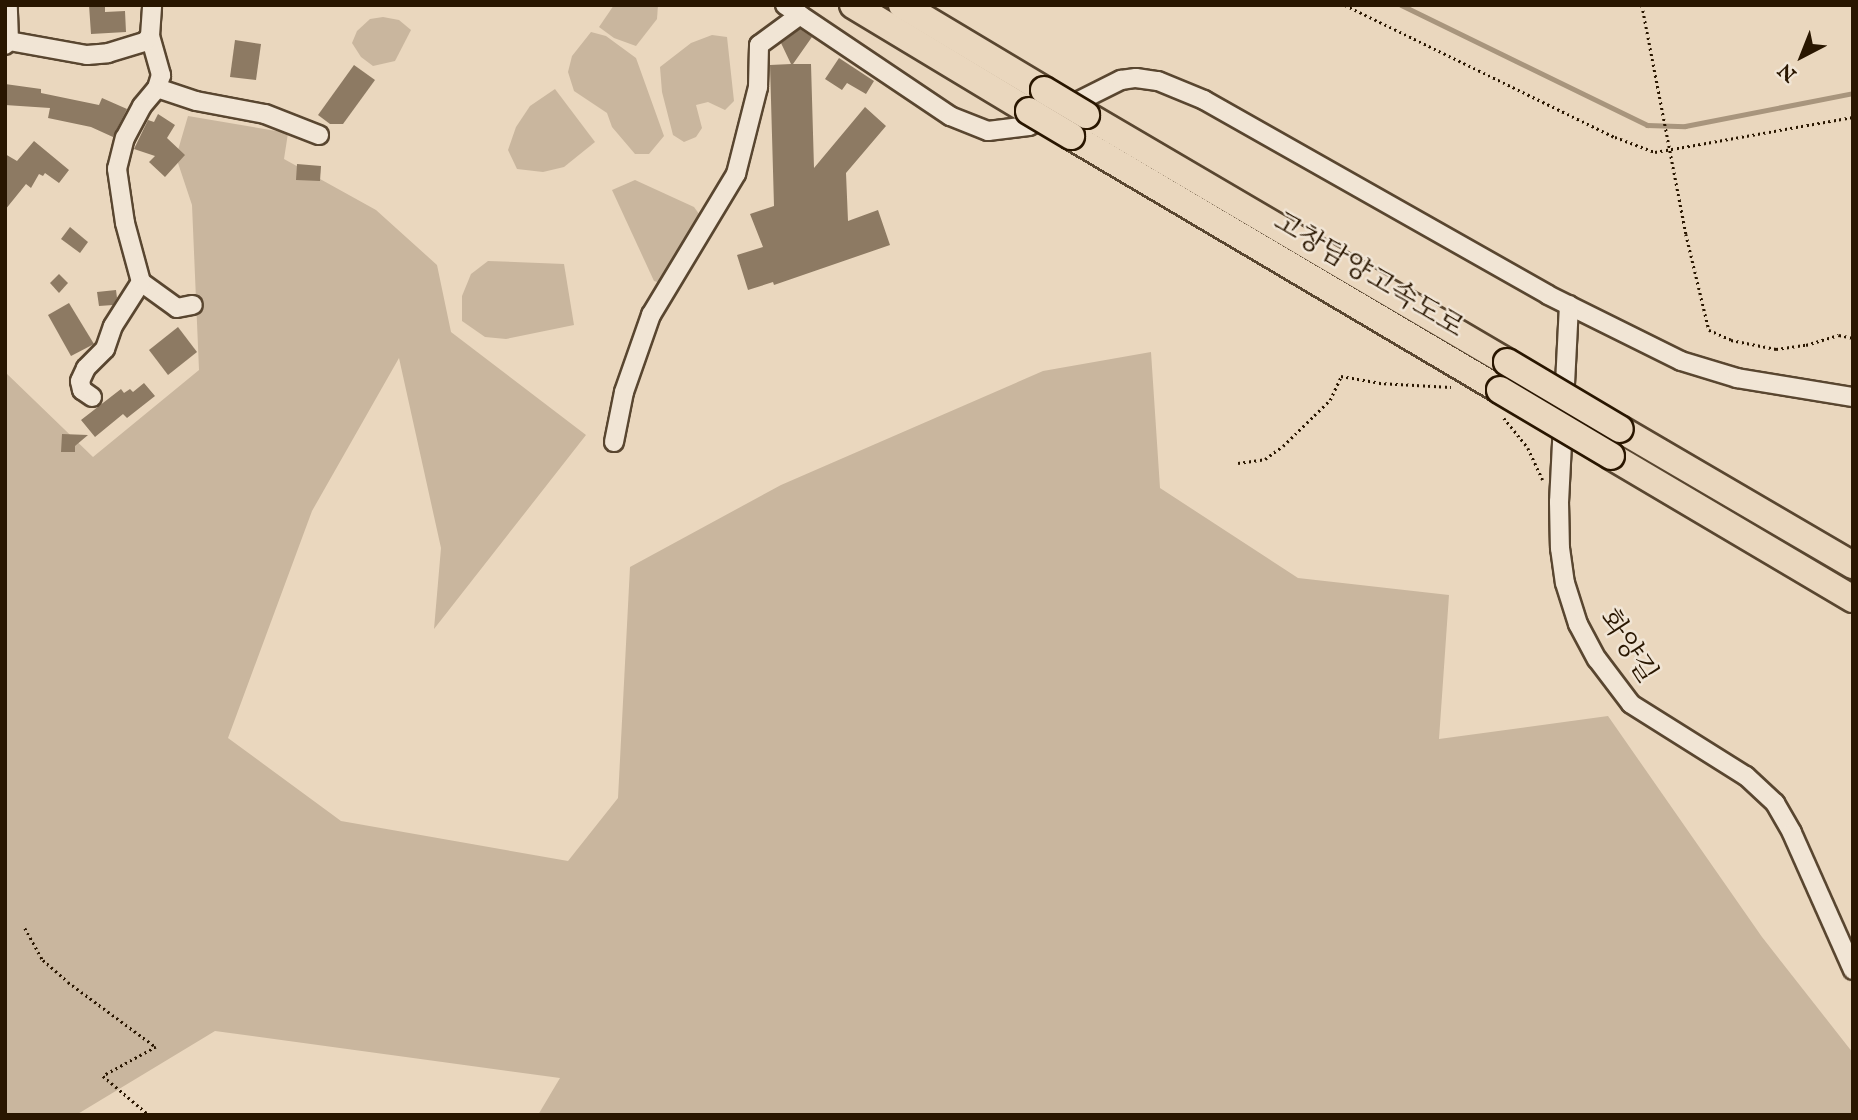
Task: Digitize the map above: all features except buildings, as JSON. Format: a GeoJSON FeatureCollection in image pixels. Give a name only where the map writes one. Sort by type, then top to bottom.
{"type":"FeatureCollection","features":[{"type":"Feature","properties":{"kind":"highway","name":"고창담양고속도로"},"geometry":{"type":"LineString","coordinates":[[853,5],[1037,100]]}},
{"type":"Feature","properties":{"kind":"highway","name":"고창담양고속도로"},"geometry":{"type":"LineString","coordinates":[[902,5],[1037,100],[1499,401],[1611,456],[1853,599]]}},
{"type":"Feature","properties":{"kind":"highway","name":"고창담양고속도로"},"geometry":{"type":"LineString","coordinates":[[1078,126],[1507,362],[1853,565]]}},
{"type":"Feature","properties":{"kind":"street"},"geometry":{"type":"LineString","coordinates":[[9,5],[7,43],[87,55],[108,53],[145,41],[150,36]]}},
{"type":"Feature","properties":{"kind":"street"},"geometry":{"type":"LineString","coordinates":[[152,5],[150,36],[161,75],[157,88],[142,106],[125,138],[117,169],[125,223],[141,282],[177,307],[193,305]]}},
{"type":"Feature","properties":{"kind":"street"},"geometry":{"type":"LineString","coordinates":[[614,442],[624,391],[651,315],[736,174],[758,87],[759,44],[792,10],[950,116],[988,131],[1029,126],[1121,80],[1136,78],[1157,81],[1204,100],[1569,305],[1681,361],[1712,371],[1853,397]]}},
{"type":"Feature","properties":{"kind":"street"},"geometry":{"type":"LineString","coordinates":[[157,88],[195,101],[265,114],[319,135]]}},
{"type":"Feature","properties":{"kind":"street"},"geometry":{"type":"LineString","coordinates":[[92,397],[82,390],[80,381],[86,368],[105,349],[114,326],[141,282]]}},
{"type":"Feature","properties":{"kind":"street","name":"화양길"},"geometry":{"type":"LineString","coordinates":[[1569,305],[1559,502],[1560,548],[1565,583],[1578,624],[1597,659],[1631,704],[1745,776],[1775,803],[1792,833],[1853,970]]}},
{"type":"Feature","properties":{"kind":"path"},"geometry":{"type":"LineString","coordinates":[[1345,5],[1615,138],[1655,152],[1853,117]]}},
{"type":"Feature","properties":{"kind":"path"},"geometry":{"type":"LineString","coordinates":[[1642,5],[1671,144],[1685,234],[1709,330],[1731,340],[1776,349],[1806,345],[1839,335],[1853,338]]}},
{"type":"Feature","properties":{"kind":"path"},"geometry":{"type":"LineString","coordinates":[[1238,463],[1265,459],[1283,446],[1330,400],[1341,376],[1379,383],[1443,385],[1462,389]]}},
{"type":"Feature","properties":{"kind":"path"},"geometry":{"type":"LineString","coordinates":[[1499,401],[1528,448],[1544,481],[1559,502]]}},
{"type":"Feature","properties":{"kind":"path"},"geometry":{"type":"LineString","coordinates":[[25,928],[43,960],[68,982],[156,1047],[103,1076],[149,1115]]}},
{"type":"Feature","properties":{"kind":"shaded area"},"geometry":{"type":"Polygon","coordinates":[[[614,5],[658,5],[657,19],[636,46],[614,38],[599,27],[614,5]]]}},
{"type":"Feature","properties":{"kind":"shaded area"},"geometry":{"type":"Polygon","coordinates":[[[383,17],[399,20],[411,30],[395,61],[373,66],[361,57],[352,43],[357,31],[370,19],[383,17]]]}},
{"type":"Feature","properties":{"kind":"shaded area"},"geometry":{"type":"Polygon","coordinates":[[[591,32],[606,36],[636,58],[664,136],[649,154],[635,154],[612,127],[607,113],[574,91],[568,72],[572,56],[591,32]]]}},
{"type":"Feature","properties":{"kind":"shaded area"},"geometry":{"type":"Polygon","coordinates":[[[712,35],[727,37],[734,101],[725,110],[708,102],[696,105],[702,128],[696,137],[684,142],[673,135],[662,92],[660,67],[691,43],[712,35]]]}},
{"type":"Feature","properties":{"kind":"shaded area"},"geometry":{"type":"Polygon","coordinates":[[[555,89],[595,142],[564,167],[543,172],[517,169],[508,150],[516,127],[530,106],[555,89]]]}},
{"type":"Feature","properties":{"kind":"shaded area"},"geometry":{"type":"Polygon","coordinates":[[[188,116],[288,133],[284,159],[376,210],[437,265],[451,332],[586,435],[434,629],[441,548],[399,358],[312,511],[228,738],[341,821],[568,861],[618,798],[630,567],[781,485],[1043,371],[1151,352],[1160,488],[1298,578],[1449,595],[1439,739],[1608,716],[1762,937],[1853,1053],[1853,1115],[538,1115],[560,1078],[215,1031],[76,1115],[5,1115],[5,372],[93,457],[199,370],[192,205],[176,157],[188,116]]]}},
{"type":"Feature","properties":{"kind":"shaded area"},"geometry":{"type":"Polygon","coordinates":[[[635,180],[694,207],[702,218],[661,283],[654,281],[612,190],[635,180]]]}},
{"type":"Feature","properties":{"kind":"shaded area"},"geometry":{"type":"Polygon","coordinates":[[[488,261],[564,264],[574,325],[506,339],[485,337],[462,321],[462,296],[471,274],[488,261]]]}},
{"type":"Feature","properties":{"kind":"waterway"},"geometry":{"type":"LineString","coordinates":[[1401,5],[1647,125],[1685,126],[1853,93]]}}]}
